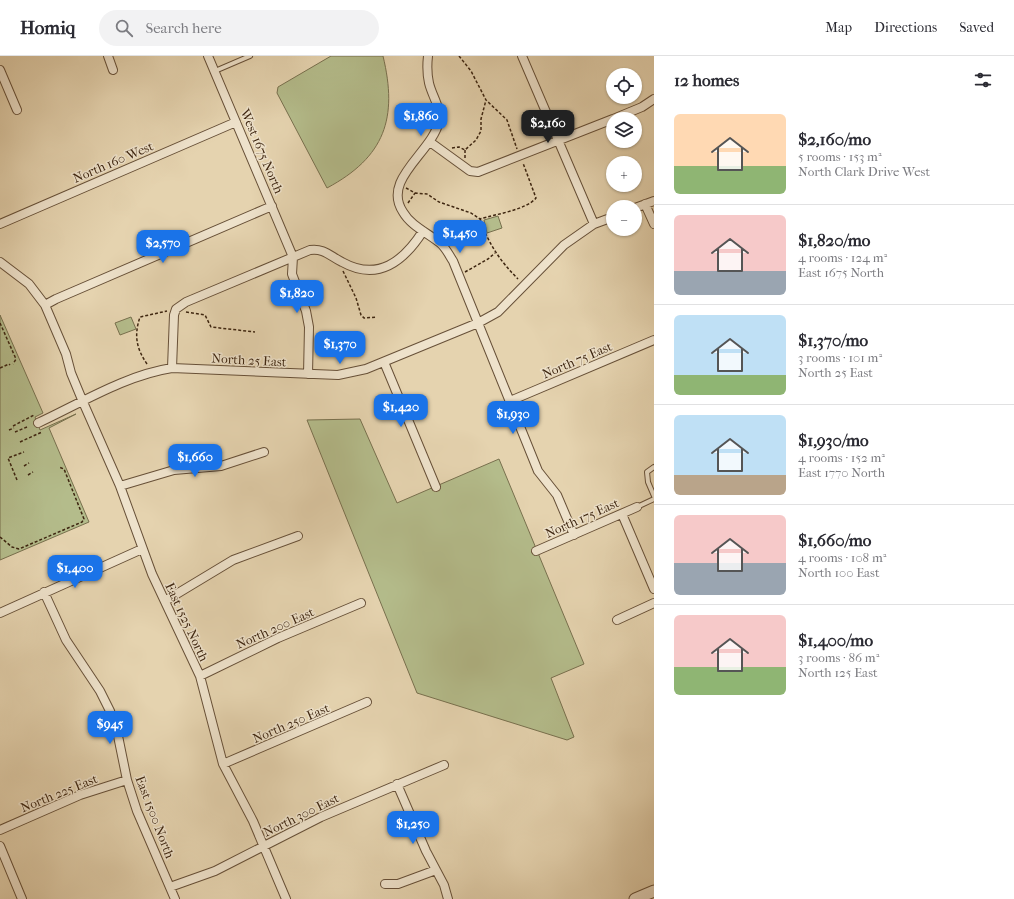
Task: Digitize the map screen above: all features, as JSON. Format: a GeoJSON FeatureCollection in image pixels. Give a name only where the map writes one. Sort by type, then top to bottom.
{"type":"FeatureCollection","features":[{"type":"Feature","properties":{"kind":"street"},"geometry":{"type":"LineString","coordinates":[[108,56],[113,70]]}},
{"type":"Feature","properties":{"kind":"street","name":"West 1675 North"},"geometry":{"type":"LineString","coordinates":[[208,56],[293,257]]}},
{"type":"Feature","properties":{"kind":"street"},"geometry":{"type":"LineString","coordinates":[[428,56],[427,71],[429,84],[438,107],[439,119],[435,135],[402,178],[397,190],[398,201],[404,208],[410,221],[442,244],[453,261],[538,471],[557,495],[574,535]]}},
{"type":"Feature","properties":{"kind":"street"},"geometry":{"type":"LineString","coordinates":[[522,56],[594,224]]}},
{"type":"Feature","properties":{"kind":"street"},"geometry":{"type":"LineString","coordinates":[[0,70],[16,110]]}},
{"type":"Feature","properties":{"kind":"street"},"geometry":{"type":"LineString","coordinates":[[630,112],[642,107],[654,99]]}},
{"type":"Feature","properties":{"kind":"street","name":"North 160 West"},"geometry":{"type":"LineString","coordinates":[[0,224],[236,122]]}},
{"type":"Feature","properties":{"kind":"street"},"geometry":{"type":"LineString","coordinates":[[430,142],[470,171],[478,172],[558,142],[606,122]]}},
{"type":"Feature","properties":{"kind":"street"},"geometry":{"type":"LineString","coordinates":[[642,205],[654,201]]}},
{"type":"Feature","properties":{"kind":"street"},"geometry":{"type":"LineString","coordinates":[[645,204],[654,224]]}},
{"type":"Feature","properties":{"kind":"street"},"geometry":{"type":"LineString","coordinates":[[45,305],[272,206]]}},
{"type":"Feature","properties":{"kind":"street","name":"North 25 East"},"geometry":{"type":"LineString","coordinates":[[38,423],[139,375],[172,368],[338,376],[366,369],[478,323],[498,312],[564,245],[594,224],[606,220]]}},
{"type":"Feature","properties":{"kind":"street"},"geometry":{"type":"LineString","coordinates":[[172,368],[174,315],[176,310],[186,302],[318,248],[343,263],[360,270],[374,270],[396,263],[404,257],[423,231]]}},
{"type":"Feature","properties":{"kind":"street"},"geometry":{"type":"LineString","coordinates":[[293,257],[292,274],[306,311],[309,327],[308,374]]}},
{"type":"Feature","properties":{"kind":"street","name":"East 1525 North"},"geometry":{"type":"LineString","coordinates":[[0,262],[29,284],[45,305],[66,354],[71,372],[83,402],[120,486],[142,549],[200,676],[223,764],[265,847],[286,899]]}},
{"type":"Feature","properties":{"kind":"street","name":"North 75 East"},"geometry":{"type":"LineString","coordinates":[[510,401],[654,340]]}},
{"type":"Feature","properties":{"kind":"street"},"geometry":{"type":"LineString","coordinates":[[384,362],[436,487]]}},
{"type":"Feature","properties":{"kind":"street"},"geometry":{"type":"LineString","coordinates":[[120,486],[174,470],[221,466],[264,452]]}},
{"type":"Feature","properties":{"kind":"street","name":"North 175 East"},"geometry":{"type":"LineString","coordinates":[[536,551],[637,507]]}},
{"type":"Feature","properties":{"kind":"street"},"geometry":{"type":"LineString","coordinates":[[622,514],[654,589]]}},
{"type":"Feature","properties":{"kind":"street"},"geometry":{"type":"LineString","coordinates":[[165,601],[233,560],[298,536]]}},
{"type":"Feature","properties":{"kind":"street"},"geometry":{"type":"LineString","coordinates":[[0,613],[142,549]]}},
{"type":"Feature","properties":{"kind":"street","name":"East 1500 North"},"geometry":{"type":"LineString","coordinates":[[44,592],[66,640],[100,691],[110,711],[117,731],[127,780],[137,811],[175,899]]}},
{"type":"Feature","properties":{"kind":"street","name":"North 200 East"},"geometry":{"type":"LineString","coordinates":[[200,676],[278,638],[361,603]]}},
{"type":"Feature","properties":{"kind":"street"},"geometry":{"type":"LineString","coordinates":[[617,620],[654,603]]}},
{"type":"Feature","properties":{"kind":"street","name":"North 250 East"},"geometry":{"type":"LineString","coordinates":[[223,764],[367,702]]}},
{"type":"Feature","properties":{"kind":"street","name":"North 300 East"},"geometry":{"type":"LineString","coordinates":[[170,887],[215,871],[265,847],[321,817],[444,765]]}},
{"type":"Feature","properties":{"kind":"street","name":"North 225 East"},"geometry":{"type":"LineString","coordinates":[[0,830],[80,795],[127,780]]}},
{"type":"Feature","properties":{"kind":"street"},"geometry":{"type":"LineString","coordinates":[[397,784],[444,885],[448,899]]}},
{"type":"Feature","properties":{"kind":"street"},"geometry":{"type":"LineString","coordinates":[[0,846],[22,899]]}},
{"type":"Feature","properties":{"kind":"street"},"geometry":{"type":"LineString","coordinates":[[385,884],[398,884],[436,870]]}},
{"type":"Feature","properties":{"kind":"street"},"geometry":{"type":"LineString","coordinates":[[635,899],[654,891]]}},
{"type":"Feature","properties":{"kind":"lane"},"geometry":{"type":"LineString","coordinates":[[215,71],[250,56]]}},
{"type":"Feature","properties":{"kind":"lane"},"geometry":{"type":"LineString","coordinates":[[654,467],[647,472],[648,482],[654,496]]}},
{"type":"Feature","properties":{"kind":"lane"},"geometry":{"type":"LineString","coordinates":[[637,507],[654,500]]}},
{"type":"Feature","properties":{"kind":"path"},"geometry":{"type":"LineString","coordinates":[[459,56],[471,71],[486,100],[507,120],[518,150]]}},
{"type":"Feature","properties":{"kind":"path"},"geometry":{"type":"LineString","coordinates":[[465,150],[476,140],[481,131],[481,119],[486,100]]}},
{"type":"Feature","properties":{"kind":"path"},"geometry":{"type":"LineString","coordinates":[[450,150],[459,147],[465,150]]}},
{"type":"Feature","properties":{"kind":"path"},"geometry":{"type":"LineString","coordinates":[[464,161],[466,157],[465,150]]}},
{"type":"Feature","properties":{"kind":"path"},"geometry":{"type":"LineString","coordinates":[[480,219],[512,211],[532,202],[536,198],[522,159]]}},
{"type":"Feature","properties":{"kind":"path"},"geometry":{"type":"LineString","coordinates":[[405,188],[415,193],[427,194],[439,202],[471,213],[480,219],[486,238],[495,253],[518,279]]}},
{"type":"Feature","properties":{"kind":"path"},"geometry":{"type":"LineString","coordinates":[[404,208],[411,202],[415,193]]}},
{"type":"Feature","properties":{"kind":"path"},"geometry":{"type":"LineString","coordinates":[[464,273],[488,259],[495,253]]}},
{"type":"Feature","properties":{"kind":"path"},"geometry":{"type":"LineString","coordinates":[[341,268],[356,298],[361,315],[364,318],[377,317]]}},
{"type":"Feature","properties":{"kind":"path"},"geometry":{"type":"LineString","coordinates":[[147,364],[137,346],[136,329],[140,317],[153,313],[176,310],[205,315],[211,328],[255,332]]}},
{"type":"Feature","properties":{"kind":"path"},"geometry":{"type":"LineString","coordinates":[[0,323],[16,359],[13,364]]}},
{"type":"Feature","properties":{"kind":"path"},"geometry":{"type":"LineString","coordinates":[[0,368],[9,364],[10,365]]}},
{"type":"Feature","properties":{"kind":"path"},"geometry":{"type":"LineString","coordinates":[[9,430],[34,415]]}},
{"type":"Feature","properties":{"kind":"path"},"geometry":{"type":"LineString","coordinates":[[16,432],[27,427]]}},
{"type":"Feature","properties":{"kind":"path"},"geometry":{"type":"LineString","coordinates":[[20,442],[42,432]]}},
{"type":"Feature","properties":{"kind":"path"},"geometry":{"type":"LineString","coordinates":[[17,480],[8,458],[24,452]]}},
{"type":"Feature","properties":{"kind":"path"},"geometry":{"type":"LineString","coordinates":[[24,466],[29,463]]}},
{"type":"Feature","properties":{"kind":"path"},"geometry":{"type":"LineString","coordinates":[[0,537],[12,547],[19,549],[82,522],[84,519],[67,476],[64,469],[59,467]]}},
{"type":"Feature","properties":{"kind":"path"},"geometry":{"type":"LineString","coordinates":[[28,475],[33,472]]}},
{"type":"Feature","properties":{"kind":"green space"},"geometry":{"type":"Polygon","coordinates":[[[331,56],[383,56],[389,98],[387,117],[382,134],[374,149],[362,163],[347,176],[327,188],[277,93],[278,87],[331,56]]]}},
{"type":"Feature","properties":{"kind":"green space"},"geometry":{"type":"Polygon","coordinates":[[[498,216],[502,228],[487,233],[484,220],[498,216]]]}},
{"type":"Feature","properties":{"kind":"green space"},"geometry":{"type":"Polygon","coordinates":[[[0,315],[43,413],[35,417],[40,430],[76,414],[49,428],[89,522],[0,560],[0,315]]]}},
{"type":"Feature","properties":{"kind":"green space"},"geometry":{"type":"Polygon","coordinates":[[[131,317],[136,329],[120,335],[115,323],[131,317]]]}},
{"type":"Feature","properties":{"kind":"green space"},"geometry":{"type":"Polygon","coordinates":[[[360,419],[397,503],[499,459],[584,664],[551,678],[574,737],[567,740],[417,693],[307,420],[360,419]]]}}]}
